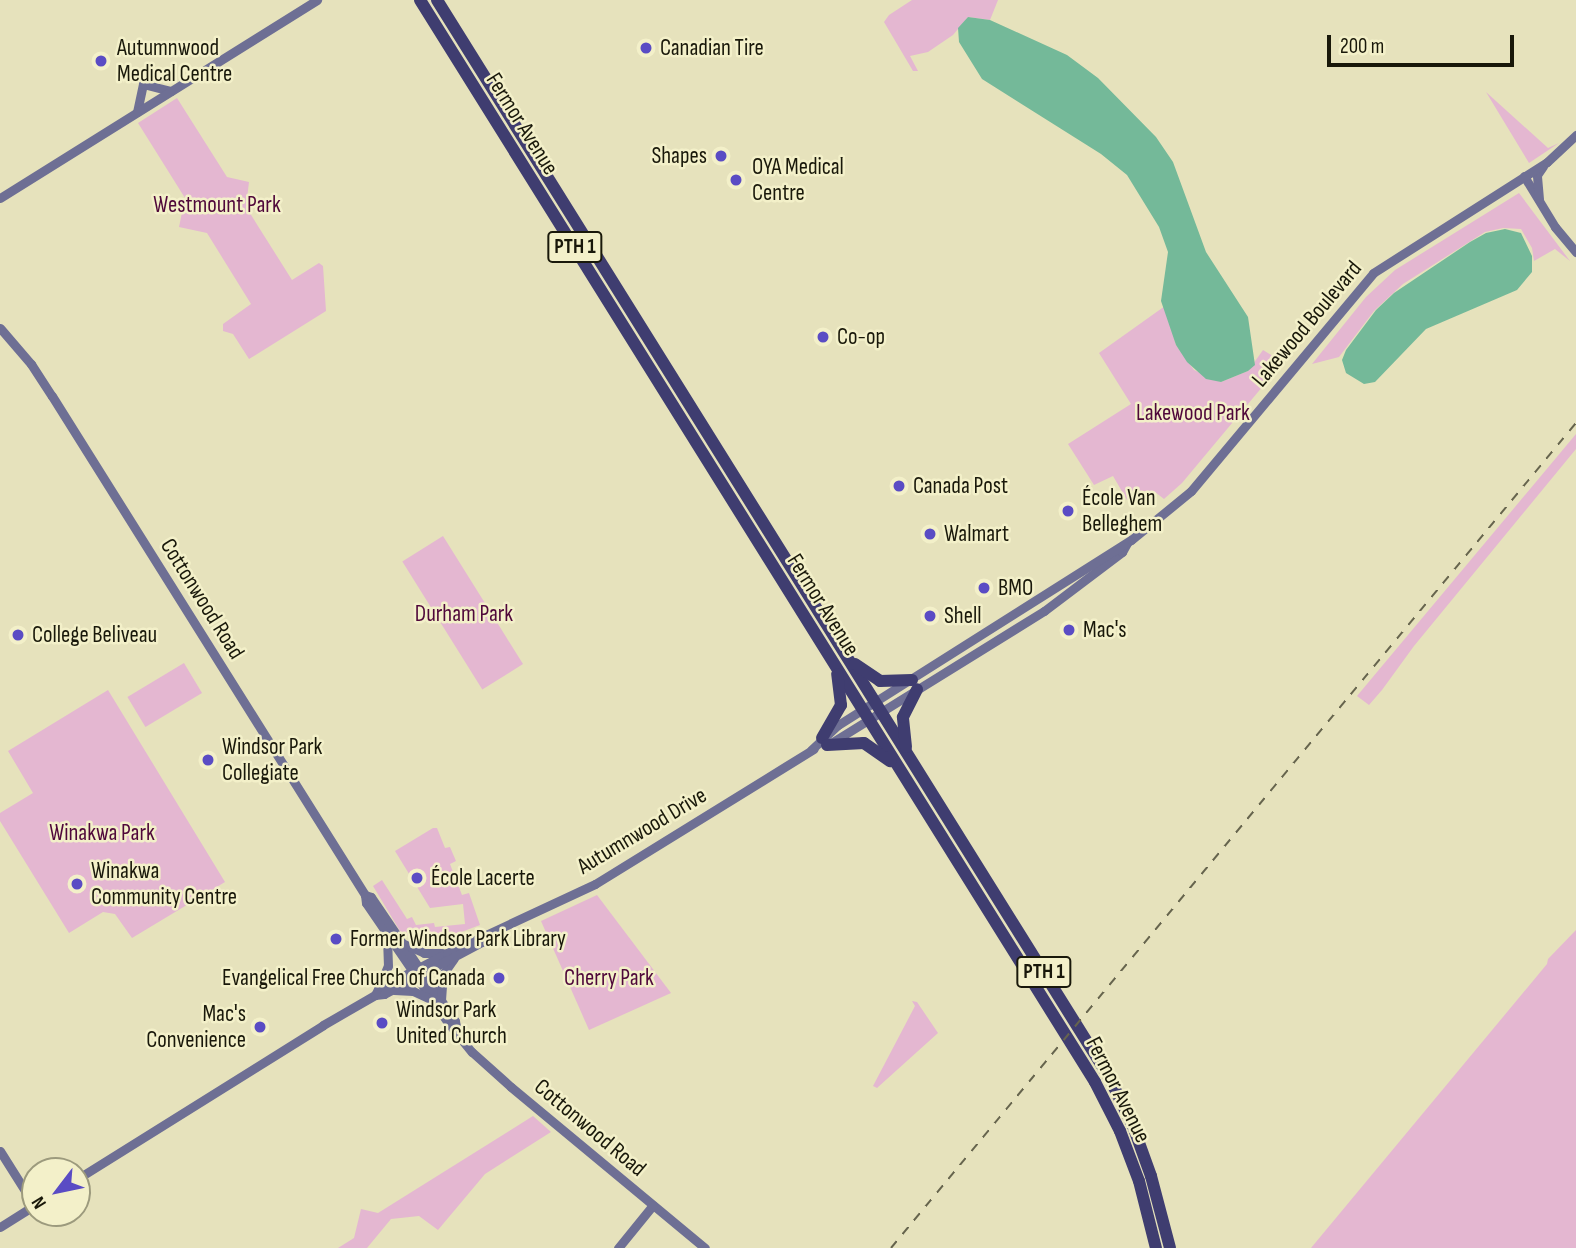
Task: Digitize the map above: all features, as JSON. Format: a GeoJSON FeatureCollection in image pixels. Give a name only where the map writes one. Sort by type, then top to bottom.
{"type":"FeatureCollection","features":[{"type":"Feature","properties":{"kind":"highway","name":"Fermor Avenue"},"geometry":{"type":"LineString","coordinates":[[420,0],[832,660],[909,757],[1109,1077],[1133,1126],[1152,1176],[1170,1248]]}},
{"type":"Feature","properties":{"kind":"highway","name":"Fermor Avenue"},"geometry":{"type":"LineString","coordinates":[[437,0],[846,656],[903,774],[1095,1082],[1120,1131],[1156,1248]]}},
{"type":"Feature","properties":{"kind":"highway"},"geometry":{"type":"LineString","coordinates":[[846,656],[880,681],[914,685],[903,717],[903,733],[909,757]]}},
{"type":"Feature","properties":{"kind":"highway"},"geometry":{"type":"LineString","coordinates":[[832,660],[840,685],[841,705],[824,742],[864,743],[882,752],[903,774]]}},
{"type":"Feature","properties":{"kind":"highway"},"geometry":{"type":"LineString","coordinates":[[1144,1203],[1146,1248]]}},
{"type":"Feature","properties":{"kind":"street"},"geometry":{"type":"LineString","coordinates":[[0,198],[317,0]]}},
{"type":"Feature","properties":{"kind":"street"},"geometry":{"type":"LineString","coordinates":[[137,112],[143,84],[170,91]]}},
{"type":"Feature","properties":{"kind":"street","name":"Lakewood Boulevard"},"geometry":{"type":"LineString","coordinates":[[872,711],[1127,543],[1191,491],[1373,273],[1547,162],[1576,135]]}},
{"type":"Feature","properties":{"kind":"street"},"geometry":{"type":"LineString","coordinates":[[1540,202],[1537,175],[1547,162]]}},
{"type":"Feature","properties":{"kind":"street"},"geometry":{"type":"LineString","coordinates":[[1524,176],[1562,237],[1576,252]]}},
{"type":"Feature","properties":{"kind":"street","name":"Cottonwood Road"},"geometry":{"type":"LineString","coordinates":[[0,328],[31,364],[52,396],[365,895],[366,903],[472,1052],[705,1248]]}},
{"type":"Feature","properties":{"kind":"street","name":"Autumnwood Drive"},"geometry":{"type":"LineString","coordinates":[[91,1170],[377,992],[595,884],[872,711]]}},
{"type":"Feature","properties":{"kind":"street","name":"Cottonwood Road"},"geometry":{"type":"LineString","coordinates":[[365,895],[371,897],[417,972]]}},
{"type":"Feature","properties":{"kind":"street"},"geometry":{"type":"LineString","coordinates":[[377,992],[389,960],[386,933]]}},
{"type":"Feature","properties":{"kind":"street"},"geometry":{"type":"LineString","coordinates":[[391,990],[412,991],[437,1000],[451,955],[424,953],[400,942]]}},
{"type":"Feature","properties":{"kind":"street","name":"Autumnwood Drive"},"geometry":{"type":"LineString","coordinates":[[377,992],[391,990],[417,972]]}},
{"type":"Feature","properties":{"kind":"street"},"geometry":{"type":"LineString","coordinates":[[0,1151],[21,1183]]}},
{"type":"Feature","properties":{"kind":"street"},"geometry":{"type":"LineString","coordinates":[[618,1248],[653,1205]]}},
{"type":"Feature","properties":{"kind":"street"},"geometry":{"type":"LineString","coordinates":[[0,1227],[21,1214]]}},
{"type":"Feature","properties":{"kind":"green space"},"geometry":{"type":"Polygon","coordinates":[[[912,0],[998,0],[990,20],[968,17],[953,35],[928,52],[910,56],[918,71],[913,71],[884,22],[889,15],[912,0]]]}},
{"type":"Feature","properties":{"kind":"green space"},"geometry":{"type":"Polygon","coordinates":[[[1486,92],[1548,148],[1559,143],[1529,163],[1486,92]]]}},
{"type":"Feature","properties":{"kind":"green space","name":"Westmount Park"},"geometry":{"type":"Polygon","coordinates":[[[177,98],[227,177],[249,182],[246,207],[292,280],[319,263],[323,266],[326,311],[249,359],[233,334],[223,331],[223,324],[251,304],[207,233],[179,227],[185,198],[138,123],[177,98]]]}},
{"type":"Feature","properties":{"kind":"green space"},"geometry":{"type":"Polygon","coordinates":[[[1519,193],[1570,261],[1555,249],[1534,261],[1532,248],[1521,229],[1503,228],[1485,232],[1403,284],[1374,311],[1339,357],[1312,364],[1366,297],[1395,270],[1519,193]]]}},
{"type":"Feature","properties":{"kind":"green space","name":"Lakewood Park"},"geometry":{"type":"Polygon","coordinates":[[[1165,306],[1176,345],[1194,370],[1221,382],[1248,371],[1263,350],[1283,362],[1182,483],[1164,499],[1155,492],[1142,491],[1127,500],[1113,476],[1094,485],[1068,444],[1131,404],[1099,353],[1165,306]]]}},
{"type":"Feature","properties":{"kind":"green space"},"geometry":{"type":"Polygon","coordinates":[[[1576,434],[1576,449],[1414,646],[1382,690],[1369,705],[1357,696],[1576,434]]]}},
{"type":"Feature","properties":{"kind":"green space","name":"Durham Park"},"geometry":{"type":"Polygon","coordinates":[[[443,536],[523,664],[482,689],[402,561],[443,536]]]}},
{"type":"Feature","properties":{"kind":"green space"},"geometry":{"type":"Polygon","coordinates":[[[184,663],[202,693],[145,727],[127,697],[184,663]]]}},
{"type":"Feature","properties":{"kind":"green space","name":"Winakwa Park"},"geometry":{"type":"Polygon","coordinates":[[[108,690],[225,882],[132,938],[115,914],[103,912],[69,933],[0,821],[0,813],[33,793],[8,751],[108,690]]]}},
{"type":"Feature","properties":{"kind":"green space"},"geometry":{"type":"Polygon","coordinates":[[[437,828],[445,848],[450,847],[456,861],[450,864],[462,895],[469,893],[480,925],[424,946],[400,931],[373,886],[382,880],[407,919],[412,917],[416,925],[434,923],[435,927],[465,924],[463,904],[430,908],[395,851],[437,828]]]}},
{"type":"Feature","properties":{"kind":"green space","name":"Cherry Park"},"geometry":{"type":"Polygon","coordinates":[[[597,895],[671,993],[589,1030],[541,921],[597,895]]]}},
{"type":"Feature","properties":{"kind":"green space"},"geometry":{"type":"Polygon","coordinates":[[[1576,930],[1576,1248],[1311,1248],[1547,964],[1548,959],[1576,930]]]}},
{"type":"Feature","properties":{"kind":"green space"},"geometry":{"type":"Polygon","coordinates":[[[912,1001],[917,1002],[938,1033],[877,1088],[873,1086],[915,1006],[912,1001]]]}},
{"type":"Feature","properties":{"kind":"green space"},"geometry":{"type":"Polygon","coordinates":[[[533,1116],[551,1132],[485,1174],[438,1230],[419,1216],[391,1219],[367,1248],[338,1248],[354,1238],[361,1209],[378,1213],[533,1116]]]}},
{"type":"Feature","properties":{"kind":"shaded area"},"geometry":{"type":"Polygon","coordinates":[[[968,17],[990,20],[1067,55],[1098,78],[1156,137],[1173,162],[1206,252],[1248,317],[1255,365],[1248,371],[1221,382],[1206,379],[1187,362],[1176,345],[1161,301],[1168,252],[1159,227],[1127,175],[1101,154],[982,79],[959,42],[958,28],[968,17]]]}},
{"type":"Feature","properties":{"kind":"shaded area"},"geometry":{"type":"Polygon","coordinates":[[[1505,229],[1521,233],[1532,256],[1532,272],[1517,290],[1426,329],[1375,382],[1364,384],[1346,373],[1342,360],[1346,350],[1376,310],[1394,293],[1470,242],[1486,233],[1505,229]]]}},
{"type":"Feature","properties":{"kind":"railway"},"geometry":{"type":"LineString","coordinates":[[891,1248],[1576,423]]}},
{"type":"Feature","properties":{"kind":"place","name":"Canadian Tire"},"geometry":{"type":"Point","coordinates":[646,48]}},
{"type":"Feature","properties":{"kind":"place","name":"Autumnwood Medical Centre"},"geometry":{"type":"Point","coordinates":[101,61]}},
{"type":"Feature","properties":{"kind":"place","name":"Shapes"},"geometry":{"type":"Point","coordinates":[721,156]}},
{"type":"Feature","properties":{"kind":"place","name":"OYA Medical Centre"},"geometry":{"type":"Point","coordinates":[736,180]}},
{"type":"Feature","properties":{"kind":"place","name":"Co-op"},"geometry":{"type":"Point","coordinates":[823,337]}},
{"type":"Feature","properties":{"kind":"place","name":"Canada Post"},"geometry":{"type":"Point","coordinates":[899,486]}},
{"type":"Feature","properties":{"kind":"place","name":"École Van Belleghem"},"geometry":{"type":"Point","coordinates":[1068,511]}},
{"type":"Feature","properties":{"kind":"place","name":"Walmart"},"geometry":{"type":"Point","coordinates":[930,534]}},
{"type":"Feature","properties":{"kind":"place","name":"BMO"},"geometry":{"type":"Point","coordinates":[984,588]}},
{"type":"Feature","properties":{"kind":"place","name":"Shell"},"geometry":{"type":"Point","coordinates":[930,616]}},
{"type":"Feature","properties":{"kind":"place","name":"Mac's"},"geometry":{"type":"Point","coordinates":[1069,630]}},
{"type":"Feature","properties":{"kind":"place","name":"College Beliveau"},"geometry":{"type":"Point","coordinates":[18,635]}},
{"type":"Feature","properties":{"kind":"place","name":"Windsor Park Collegiate"},"geometry":{"type":"Point","coordinates":[208,760]}},
{"type":"Feature","properties":{"kind":"place","name":"École Lacerte"},"geometry":{"type":"Point","coordinates":[417,878]}},
{"type":"Feature","properties":{"kind":"place","name":"Winakwa Community Centre"},"geometry":{"type":"Point","coordinates":[77,884]}},
{"type":"Feature","properties":{"kind":"place","name":"Former Windsor Park Library"},"geometry":{"type":"Point","coordinates":[336,939]}},
{"type":"Feature","properties":{"kind":"place","name":"Evangelical Free Church of Canada"},"geometry":{"type":"Point","coordinates":[499,978]}},
{"type":"Feature","properties":{"kind":"place","name":"Windsor Park United Church"},"geometry":{"type":"Point","coordinates":[382,1023]}},
{"type":"Feature","properties":{"kind":"place","name":"Mac's Convenience"},"geometry":{"type":"Point","coordinates":[260,1027]}}]}
